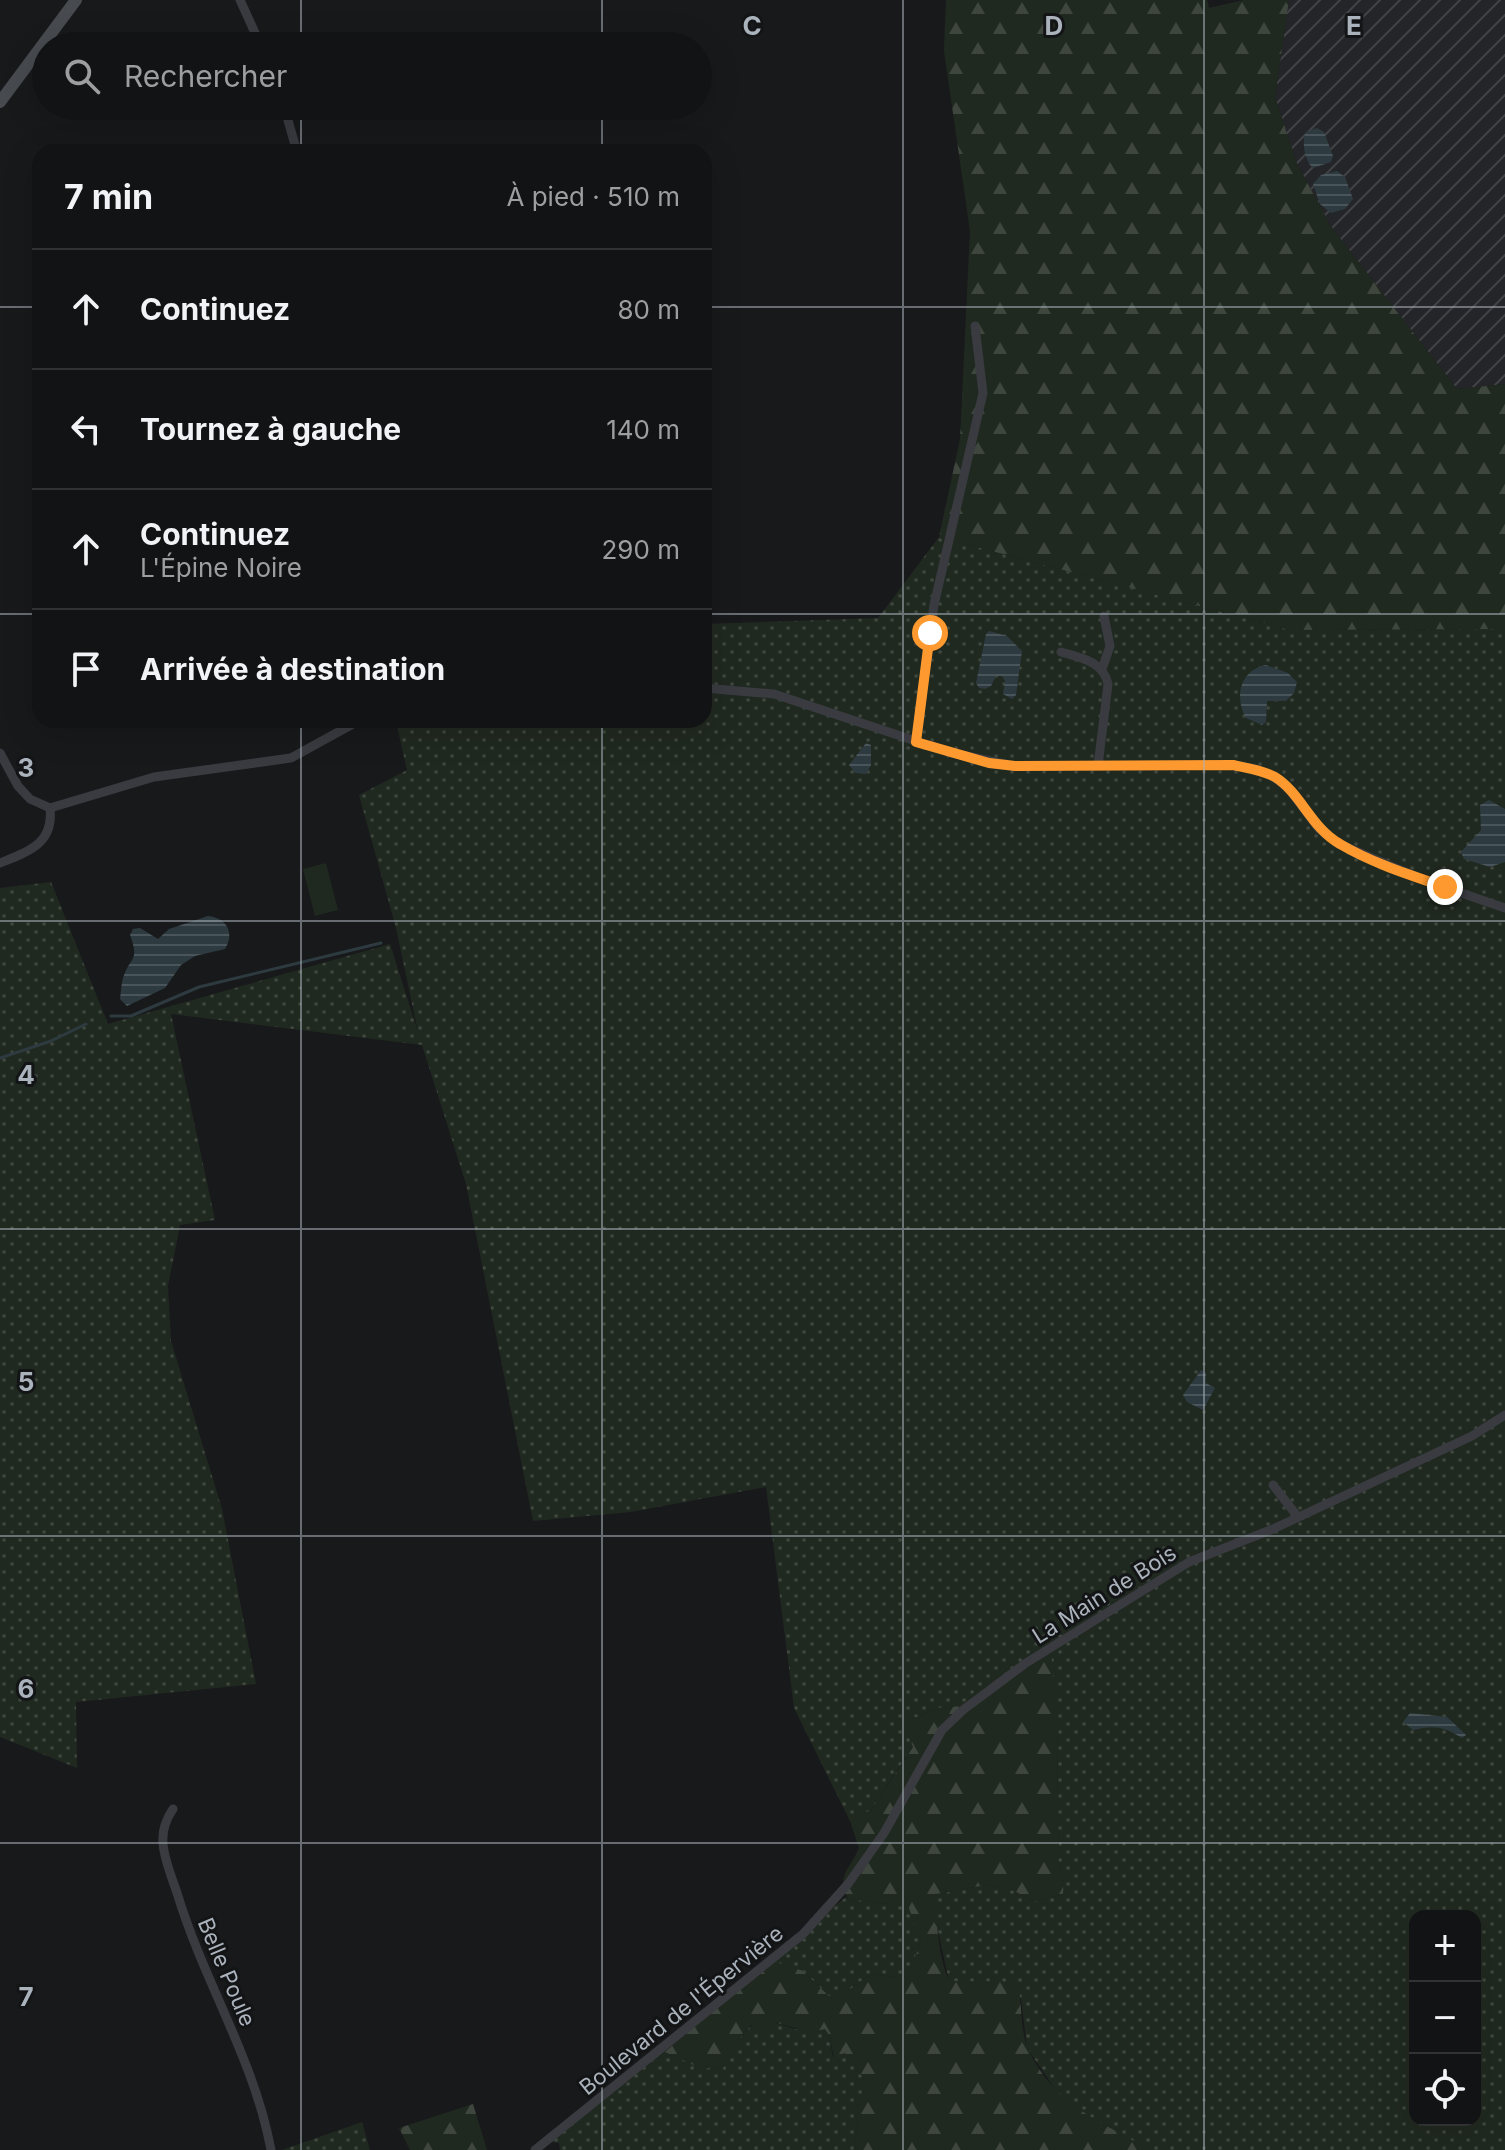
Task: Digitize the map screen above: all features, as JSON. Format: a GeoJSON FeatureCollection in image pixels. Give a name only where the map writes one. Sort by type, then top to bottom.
{"type":"FeatureCollection","features":[{"type":"Feature","properties":{"kind":"main road"},"geometry":{"type":"LineString","coordinates":[[52,32],[76,0]]}},
{"type":"Feature","properties":{"kind":"main road"},"geometry":{"type":"LineString","coordinates":[[0,102],[32,59]]}},
{"type":"Feature","properties":{"kind":"street"},"geometry":{"type":"LineString","coordinates":[[240,0],[255,32]]}},
{"type":"Feature","properties":{"kind":"street"},"geometry":{"type":"LineString","coordinates":[[288,120],[295,144]]}},
{"type":"Feature","properties":{"kind":"street"},"geometry":{"type":"LineString","coordinates":[[916,742],[934,605],[983,393],[975,326]]}},
{"type":"Feature","properties":{"kind":"street"},"geometry":{"type":"LineString","coordinates":[[1102,669],[1110,646],[1104,616]]}},
{"type":"Feature","properties":{"kind":"street"},"geometry":{"type":"LineString","coordinates":[[1061,652],[1102,669],[1108,684],[1098,766]]}},
{"type":"Feature","properties":{"kind":"street"},"geometry":{"type":"LineString","coordinates":[[712,689],[774,694],[989,763],[1015,766],[1233,765],[1256,769],[1289,789],[1319,829],[1339,844],[1426,881],[1505,908]]}},
{"type":"Feature","properties":{"kind":"street"},"geometry":{"type":"LineString","coordinates":[[0,753],[18,786],[30,799],[50,808],[154,777],[291,758],[345,728]]}},
{"type":"Feature","properties":{"kind":"street"},"geometry":{"type":"LineString","coordinates":[[0,863],[33,848],[49,834],[50,808]]}},
{"type":"Feature","properties":{"kind":"street","name":"La Main de Bois"},"geometry":{"type":"LineString","coordinates":[[842,1890],[884,1833],[942,1730],[963,1710],[1026,1663],[1189,1562],[1298,1517],[1472,1436],[1505,1415]]}},
{"type":"Feature","properties":{"kind":"street"},"geometry":{"type":"LineString","coordinates":[[1273,1485],[1298,1517]]}},
{"type":"Feature","properties":{"kind":"street","name":"Belle Poule"},"geometry":{"type":"LineString","coordinates":[[173,1809],[166,1820],[163,1844],[184,1916],[259,2097],[271,2150]]}},
{"type":"Feature","properties":{"kind":"street","name":"Boulevard de l'Épervière"},"geometry":{"type":"LineString","coordinates":[[535,2150],[803,1934],[842,1890]]}},
{"type":"Feature","properties":{"kind":"shaded area"},"geometry":{"type":"Polygon","coordinates":[[[1289,0],[1505,0],[1505,384],[1457,389],[1332,228],[1297,164],[1275,97],[1289,0]]]}},
{"type":"Feature","properties":{"kind":"shaded area"},"geometry":{"type":"Polygon","coordinates":[[[1317,128],[1324,132],[1333,156],[1331,162],[1313,168],[1306,156],[1304,141],[1306,132],[1317,128]]]}},
{"type":"Feature","properties":{"kind":"shaded area"},"geometry":{"type":"Polygon","coordinates":[[[1337,171],[1345,177],[1353,199],[1345,209],[1331,213],[1320,204],[1313,184],[1321,175],[1337,171]]]}},
{"type":"Feature","properties":{"kind":"shaded area"},"geometry":{"type":"Polygon","coordinates":[[[989,631],[1007,636],[1022,651],[1016,695],[1012,699],[1003,694],[1005,681],[1002,676],[996,676],[991,686],[985,689],[979,688],[976,683],[989,631]]]}},
{"type":"Feature","properties":{"kind":"shaded area"},"geometry":{"type":"Polygon","coordinates":[[[1266,665],[1288,673],[1297,682],[1294,693],[1286,701],[1267,701],[1266,722],[1262,725],[1246,718],[1240,693],[1250,672],[1266,665]]]}},
{"type":"Feature","properties":{"kind":"shaded area"},"geometry":{"type":"Polygon","coordinates":[[[866,743],[871,745],[871,765],[866,774],[855,773],[849,765],[866,743]]]}},
{"type":"Feature","properties":{"kind":"shaded area"},"geometry":{"type":"Polygon","coordinates":[[[1489,800],[1505,809],[1505,862],[1490,867],[1464,859],[1461,852],[1481,830],[1480,805],[1489,800]]]}},
{"type":"Feature","properties":{"kind":"shaded area"},"geometry":{"type":"Polygon","coordinates":[[[208,916],[215,917],[227,927],[229,937],[225,949],[195,956],[181,965],[165,988],[127,1006],[120,999],[123,978],[134,955],[130,935],[133,929],[140,928],[158,939],[169,929],[208,916]]]}},
{"type":"Feature","properties":{"kind":"shaded area"},"geometry":{"type":"Polygon","coordinates":[[[1201,1370],[1206,1373],[1206,1383],[1215,1388],[1203,1410],[1187,1402],[1183,1395],[1201,1370]]]}},
{"type":"Feature","properties":{"kind":"shaded area"},"geometry":{"type":"Polygon","coordinates":[[[1410,1713],[1447,1717],[1466,1735],[1462,1738],[1438,1728],[1413,1730],[1403,1722],[1410,1713]]]}},
{"type":"Feature","properties":{"kind":"green space"},"geometry":{"type":"Polygon","coordinates":[[[946,0],[1207,0],[1209,8],[1244,0],[1289,0],[1275,97],[1297,164],[1332,228],[1457,389],[1505,384],[1505,629],[1290,630],[939,537],[960,439],[970,231],[944,51],[946,0]]]}},
{"type":"Feature","properties":{"kind":"green space"},"geometry":{"type":"Polygon","coordinates":[[[939,537],[1290,630],[1505,629],[1505,2150],[1150,2150],[1067,2103],[1027,2048],[1021,1998],[949,1981],[936,1922],[936,1894],[996,1886],[1019,1893],[1033,1902],[1063,1894],[1058,1855],[1057,1708],[938,1708],[903,1723],[913,1746],[871,1810],[850,1821],[794,1708],[766,1487],[631,1512],[533,1521],[466,1184],[422,1045],[171,1014],[215,1220],[180,1225],[168,1286],[171,1341],[222,1509],[256,1684],[76,1702],[77,1768],[0,1737],[0,888],[51,882],[108,1024],[390,944],[418,1032],[396,928],[359,795],[407,770],[397,728],[712,728],[712,624],[878,618],[939,537]]]}},
{"type":"Feature","properties":{"kind":"green space"},"geometry":{"type":"Polygon","coordinates":[[[326,863],[338,910],[315,916],[303,869],[326,863]]]}},
{"type":"Feature","properties":{"kind":"green space"},"geometry":{"type":"Polygon","coordinates":[[[1051,1653],[1057,1708],[1058,1855],[1063,1894],[1033,1902],[1007,1888],[985,1886],[936,1894],[940,1949],[949,1981],[1018,1982],[1025,2041],[1051,2084],[1080,2110],[1150,2150],[854,2150],[858,2125],[854,2111],[867,2086],[845,2053],[834,2057],[825,2029],[811,2032],[772,2022],[763,2032],[752,2024],[735,2043],[722,2070],[711,2067],[704,2070],[665,2052],[776,1962],[803,1971],[834,2001],[871,1974],[893,1977],[909,1974],[921,1941],[908,1906],[848,1899],[844,1891],[846,1872],[859,1848],[850,1821],[871,1810],[913,1747],[903,1723],[938,1708],[962,1706],[1010,1669],[1051,1653]]]}},
{"type":"Feature","properties":{"kind":"green space"},"geometry":{"type":"Polygon","coordinates":[[[846,1897],[908,1906],[921,1941],[909,1974],[893,1977],[871,1974],[834,2001],[803,1971],[711,2067],[722,2070],[735,2043],[753,2024],[772,2022],[795,2029],[825,2029],[833,2057],[845,2052],[867,2086],[854,2111],[858,2125],[854,2150],[560,2150],[559,2143],[540,2141],[846,1897]]]}},
{"type":"Feature","properties":{"kind":"green space"},"geometry":{"type":"Polygon","coordinates":[[[473,2104],[487,2150],[410,2150],[399,2128],[473,2104]]]}},
{"type":"Feature","properties":{"kind":"green space"},"geometry":{"type":"Polygon","coordinates":[[[362,2122],[370,2150],[282,2150],[362,2122]]]}},
{"type":"Feature","properties":{"kind":"waterway"},"geometry":{"type":"LineString","coordinates":[[111,1016],[131,1016],[199,987],[381,943]]}},
{"type":"Feature","properties":{"kind":"waterway"},"geometry":{"type":"LineString","coordinates":[[0,1058],[51,1041],[86,1024]]}},
{"type":"Feature","properties":{"kind":"route"},"geometry":{"type":"LineString","coordinates":[[930,633],[916,742],[989,763],[1015,766],[1233,765],[1256,769],[1289,789],[1319,829],[1339,844],[1445,887]]}}]}
